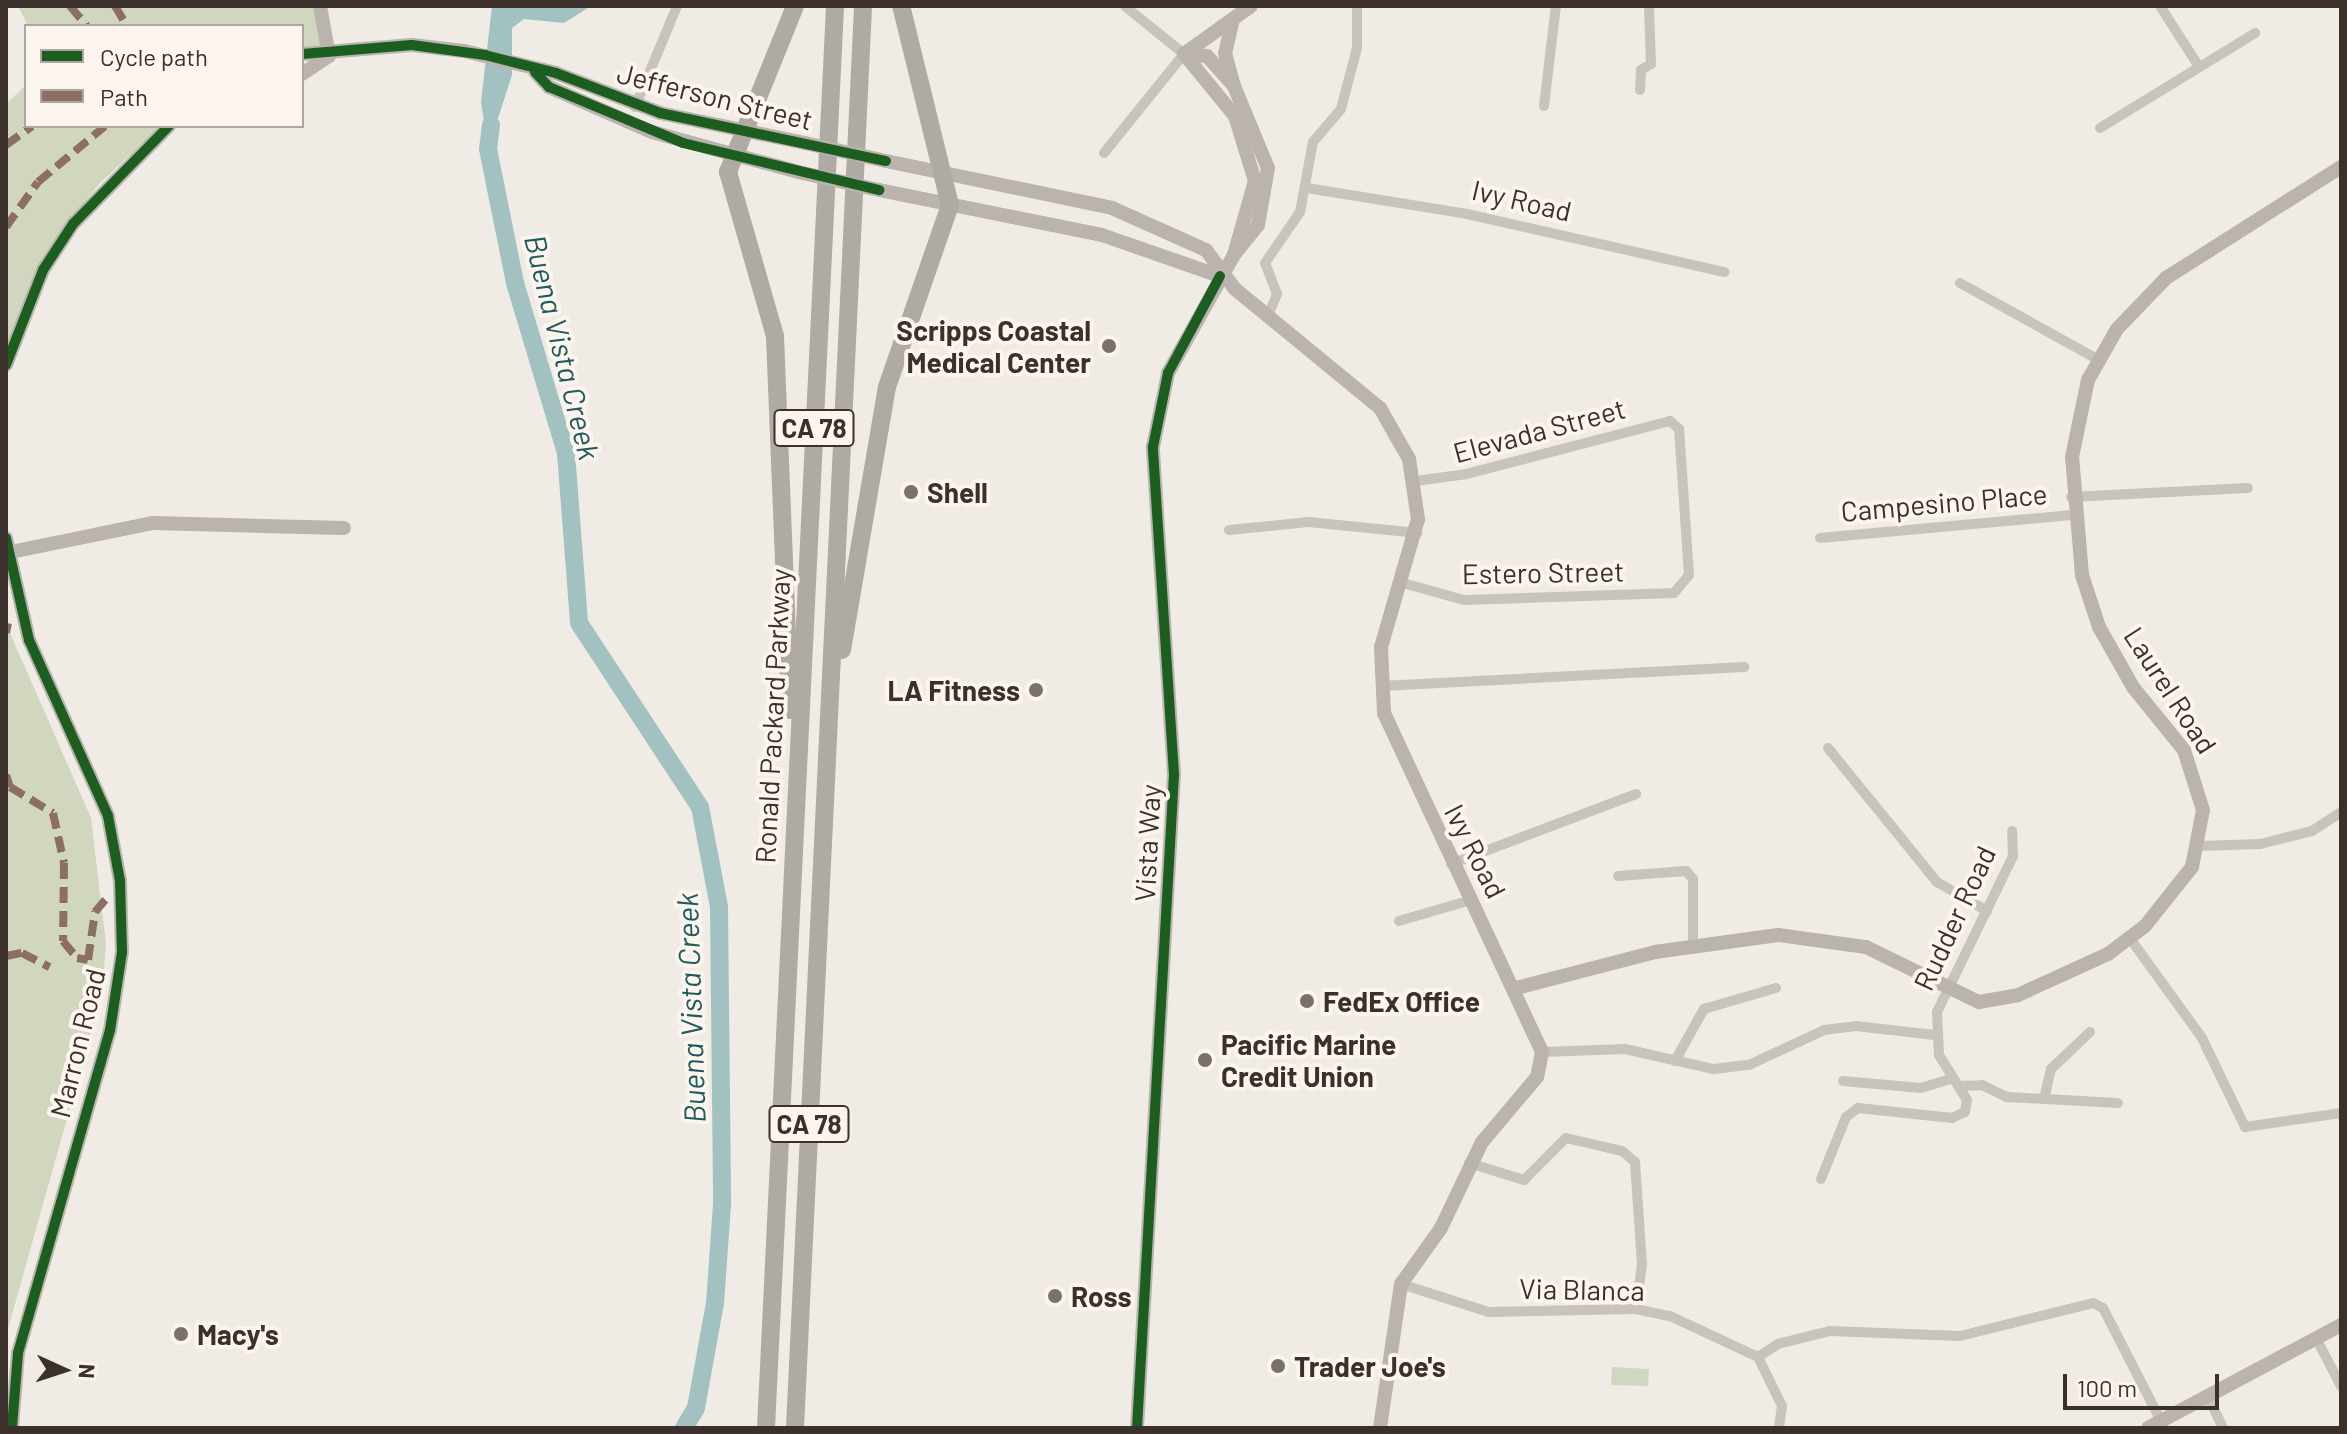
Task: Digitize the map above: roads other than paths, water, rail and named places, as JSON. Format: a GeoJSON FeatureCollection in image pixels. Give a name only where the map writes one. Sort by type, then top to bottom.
{"type":"FeatureCollection","features":[{"type":"Feature","properties":{"kind":"highway"},"geometry":{"type":"LineString","coordinates":[[794,849],[779,371],[763,282],[728,172],[743,127],[795,6]]}},
{"type":"Feature","properties":{"kind":"highway","name":"Ronald Packard Parkway"},"geometry":{"type":"LineString","coordinates":[[766,1428],[835,6]]}},
{"type":"Feature","properties":{"kind":"highway","name":"Ronald Packard Parkway"},"geometry":{"type":"LineString","coordinates":[[795,1428],[863,6]]}},
{"type":"Feature","properties":{"kind":"highway"},"geometry":{"type":"LineString","coordinates":[[823,820],[879,419],[950,205],[901,6]]}},
{"type":"Feature","properties":{"kind":"highway"},"geometry":{"type":"LineString","coordinates":[[760,1428],[769,1373]]}},
{"type":"Feature","properties":{"kind":"main road"},"geometry":{"type":"LineString","coordinates":[[320,6],[329,56]]}},
{"type":"Feature","properties":{"kind":"main road"},"geometry":{"type":"LineString","coordinates":[[1184,54],[1251,6]]}},
{"type":"Feature","properties":{"kind":"main road"},"geometry":{"type":"LineString","coordinates":[[1233,19],[1225,53],[1234,86]]}},
{"type":"Feature","properties":{"kind":"main road","name":"Jefferson Street"},"geometry":{"type":"LineString","coordinates":[[329,56],[412,45],[464,51],[535,72],[556,73],[635,107],[743,127],[1137,217],[1206,250],[1220,276]]}},
{"type":"Feature","properties":{"kind":"main road"},"geometry":{"type":"LineString","coordinates":[[304,54],[329,56]]}},
{"type":"Feature","properties":{"kind":"main road","name":"Vista Way"},"geometry":{"type":"LineString","coordinates":[[1137,1428],[1174,775],[1153,447],[1168,373],[1220,276],[1258,225],[1268,168],[1234,86],[1207,56],[1184,54]]}},
{"type":"Feature","properties":{"kind":"main road","name":"Vista Way"},"geometry":{"type":"LineString","coordinates":[[1184,54],[1235,116],[1255,166],[1234,255]]}},
{"type":"Feature","properties":{"kind":"main road"},"geometry":{"type":"LineString","coordinates":[[304,73],[329,56]]}},
{"type":"Feature","properties":{"kind":"main road","name":"Jefferson Street"},"geometry":{"type":"LineString","coordinates":[[535,72],[549,87],[606,114],[734,156],[879,190],[1102,235],[1220,276]]}},
{"type":"Feature","properties":{"kind":"main road"},"geometry":{"type":"LineString","coordinates":[[6,365],[43,270],[73,224],[167,128]]}},
{"type":"Feature","properties":{"kind":"main road","name":"Laurel Road"},"geometry":{"type":"LineString","coordinates":[[1516,988],[1693,946],[1778,935],[1831,939],[1866,947],[1948,993],[1979,1002],[2018,995],[2129,937],[2175,894],[2199,846],[2196,775],[2099,627],[2072,515],[2076,425],[2097,359],[2166,278],[2341,167]]}},
{"type":"Feature","properties":{"kind":"main road","name":"Ivy Road"},"geometry":{"type":"LineString","coordinates":[[1220,276],[1269,313],[1380,408],[1415,481],[1417,533],[1384,633],[1382,686],[1392,743],[1516,988],[1542,1052]]}},
{"type":"Feature","properties":{"kind":"main road"},"geometry":{"type":"LineString","coordinates":[[7,548],[152,523],[344,528]]}},
{"type":"Feature","properties":{"kind":"main road","name":"Marron Road"},"geometry":{"type":"LineString","coordinates":[[7,548],[29,640],[108,816],[120,881],[122,952],[110,1030],[18,1353],[12,1428]]}},
{"type":"Feature","properties":{"kind":"main road"},"geometry":{"type":"LineString","coordinates":[[1380,1428],[1401,1284],[1441,1228],[1469,1163],[1537,1077],[1542,1052]]}},
{"type":"Feature","properties":{"kind":"main road"},"geometry":{"type":"LineString","coordinates":[[2155,1424],[2341,1325]]}},
{"type":"Feature","properties":{"kind":"street"},"geometry":{"type":"LineString","coordinates":[[635,107],[677,6]]}},
{"type":"Feature","properties":{"kind":"street","name":"Vista Way"},"geometry":{"type":"LineString","coordinates":[[1125,6],[1184,54]]}},
{"type":"Feature","properties":{"kind":"street"},"geometry":{"type":"LineString","coordinates":[[1269,313],[1277,294],[1265,263],[1295,221],[1307,188],[1313,142],[1341,109],[1354,68],[1357,6]]}},
{"type":"Feature","properties":{"kind":"street"},"geometry":{"type":"LineString","coordinates":[[1544,106],[1556,6]]}},
{"type":"Feature","properties":{"kind":"street"},"geometry":{"type":"LineString","coordinates":[[1640,90],[1641,70],[1651,64],[1649,6]]}},
{"type":"Feature","properties":{"kind":"street"},"geometry":{"type":"LineString","coordinates":[[2160,6],[2198,65]]}},
{"type":"Feature","properties":{"kind":"street"},"geometry":{"type":"LineString","coordinates":[[2100,128],[2198,65],[2255,33]]}},
{"type":"Feature","properties":{"kind":"street"},"geometry":{"type":"LineString","coordinates":[[1104,153],[1184,54]]}},
{"type":"Feature","properties":{"kind":"street","name":"Ivy Road"},"geometry":{"type":"LineString","coordinates":[[1307,188],[1467,214],[1725,272]]}},
{"type":"Feature","properties":{"kind":"street"},"geometry":{"type":"LineString","coordinates":[[1960,283],[2097,359]]}},
{"type":"Feature","properties":{"kind":"street","name":"Elevada Street"},"geometry":{"type":"LineString","coordinates":[[1415,481],[1674,424],[1685,587]]}},
{"type":"Feature","properties":{"kind":"street"},"geometry":{"type":"LineString","coordinates":[[2071,497],[2248,488]]}},
{"type":"Feature","properties":{"kind":"street","name":"Campesino Place"},"geometry":{"type":"LineString","coordinates":[[1820,538],[2072,515]]}},
{"type":"Feature","properties":{"kind":"street"},"geometry":{"type":"LineString","coordinates":[[1229,530],[1309,522],[1417,533]]}},
{"type":"Feature","properties":{"kind":"street","name":"Estero Street"},"geometry":{"type":"LineString","coordinates":[[1403,583],[1464,600],[1685,587]]}},
{"type":"Feature","properties":{"kind":"street"},"geometry":{"type":"LineString","coordinates":[[1382,686],[1745,667]]}},
{"type":"Feature","properties":{"kind":"street"},"geometry":{"type":"LineString","coordinates":[[1828,748],[1937,882],[1987,911]]}},
{"type":"Feature","properties":{"kind":"street"},"geometry":{"type":"LineString","coordinates":[[1451,864],[1636,794]]}},
{"type":"Feature","properties":{"kind":"street"},"geometry":{"type":"LineString","coordinates":[[2199,846],[2260,844],[2312,831],[2341,812]]}},
{"type":"Feature","properties":{"kind":"street","name":"Rudder Road"},"geometry":{"type":"LineString","coordinates":[[1956,1082],[1934,1035],[1948,993],[2013,856],[2012,831]]}},
{"type":"Feature","properties":{"kind":"street"},"geometry":{"type":"LineString","coordinates":[[1618,876],[1686,871],[1693,879],[1693,946]]}},
{"type":"Feature","properties":{"kind":"street"},"geometry":{"type":"LineString","coordinates":[[1399,921],[1471,900]]}},
{"type":"Feature","properties":{"kind":"street"},"geometry":{"type":"LineString","coordinates":[[2129,937],[2202,1038],[2245,1127],[2341,1113]]}},
{"type":"Feature","properties":{"kind":"street"},"geometry":{"type":"LineString","coordinates":[[1675,1061],[1704,1009],[1776,988]]}},
{"type":"Feature","properties":{"kind":"street"},"geometry":{"type":"LineString","coordinates":[[1542,1052],[1625,1049],[1675,1061],[1749,1065],[1824,1030],[1856,1026],[1934,1035]]}},
{"type":"Feature","properties":{"kind":"street"},"geometry":{"type":"LineString","coordinates":[[2044,1099],[2051,1069],[2090,1032]]}},
{"type":"Feature","properties":{"kind":"street"},"geometry":{"type":"LineString","coordinates":[[1843,1081],[1921,1088],[1956,1082],[2044,1099],[2118,1103]]}},
{"type":"Feature","properties":{"kind":"street"},"geometry":{"type":"LineString","coordinates":[[1821,1179],[1846,1117],[1858,1108],[1952,1118],[1965,1112],[1956,1082]]}},
{"type":"Feature","properties":{"kind":"street"},"geometry":{"type":"LineString","coordinates":[[1469,1163],[1524,1180],[1566,1138],[1582,1136],[1629,1156],[1642,1264],[1636,1309]]}},
{"type":"Feature","properties":{"kind":"street","name":"Via Blanca"},"geometry":{"type":"LineString","coordinates":[[1401,1284],[1489,1312],[1636,1309],[1670,1316],[1758,1357]]}},
{"type":"Feature","properties":{"kind":"street"},"geometry":{"type":"LineString","coordinates":[[1779,1428],[1782,1406],[1758,1357],[1778,1344],[1830,1331],[1960,1336],[2093,1303],[2103,1308],[2155,1424]]}},
{"type":"Feature","properties":{"kind":"street"},"geometry":{"type":"LineString","coordinates":[[2316,1338],[2341,1386]]}},
{"type":"Feature","properties":{"kind":"street"},"geometry":{"type":"LineString","coordinates":[[2208,1397],[2223,1428]]}},
{"type":"Feature","properties":{"kind":"water"},"geometry":{"type":"Polygon","coordinates":[[[492,6],[591,6],[564,23],[524,19],[512,28],[512,75],[488,149],[481,102],[492,6]]]}},
{"type":"Feature","properties":{"kind":"waterway","name":"Buena Vista Creek"},"geometry":{"type":"LineString","coordinates":[[491,125],[488,149],[515,283],[566,453],[579,623],[700,807],[719,907],[722,1204],[715,1303],[696,1408],[684,1428]]}},
{"type":"Feature","properties":{"kind":"place","name":"Scripps Coastal Medical Center"},"geometry":{"type":"Point","coordinates":[1109,346]}},
{"type":"Feature","properties":{"kind":"place","name":"Shell"},"geometry":{"type":"Point","coordinates":[911,492]}},
{"type":"Feature","properties":{"kind":"place","name":"LA Fitness"},"geometry":{"type":"Point","coordinates":[1036,690]}},
{"type":"Feature","properties":{"kind":"place","name":"FedEx Office"},"geometry":{"type":"Point","coordinates":[1307,1001]}},
{"type":"Feature","properties":{"kind":"place","name":"Pacific Marine Credit Union"},"geometry":{"type":"Point","coordinates":[1205,1060]}},
{"type":"Feature","properties":{"kind":"place","name":"Ross"},"geometry":{"type":"Point","coordinates":[1055,1296]}},
{"type":"Feature","properties":{"kind":"place","name":"Macy's"},"geometry":{"type":"Point","coordinates":[181,1334]}},
{"type":"Feature","properties":{"kind":"place","name":"Trader Joe's"},"geometry":{"type":"Point","coordinates":[1278,1366]}}]}
